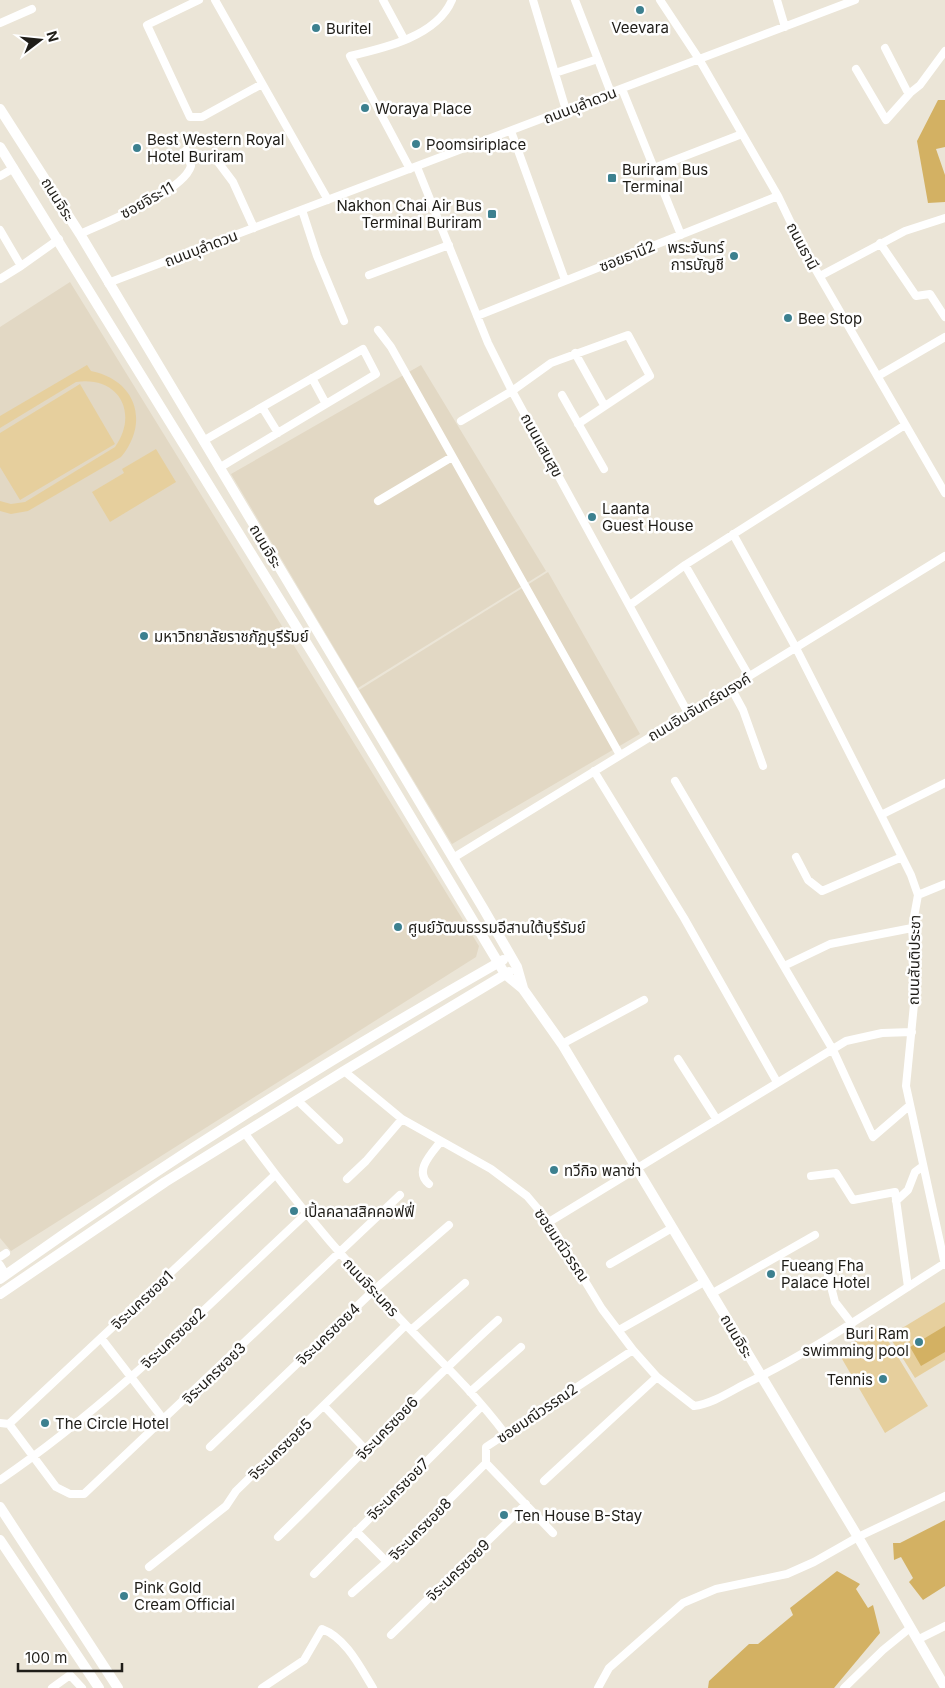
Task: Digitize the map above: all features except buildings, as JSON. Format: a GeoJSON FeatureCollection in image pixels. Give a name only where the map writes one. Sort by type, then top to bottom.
{"type":"FeatureCollection","features":[{"type":"Feature","properties":{"kind":"main road","name":"ถนนจิระ"},"geometry":{"type":"LineString","coordinates":[[0,109],[80,234],[453,858],[517,968],[523,989]]}},
{"type":"Feature","properties":{"kind":"main road","name":"ถนนจิระ"},"geometry":{"type":"LineString","coordinates":[[0,147],[59,239],[315,657],[498,963],[505,974],[523,989],[562,1044],[858,1538],[917,1640],[944,1682]]}},
{"type":"Feature","properties":{"kind":"main road"},"geometry":{"type":"LineString","coordinates":[[91,292],[108,283]]}},
{"type":"Feature","properties":{"kind":"main road"},"geometry":{"type":"LineString","coordinates":[[306,643],[315,644],[319,640],[319,634]]}},
{"type":"Feature","properties":{"kind":"main road"},"geometry":{"type":"LineString","coordinates":[[315,657],[313,653],[317,647],[328,648]]}},
{"type":"Feature","properties":{"kind":"main road"},"geometry":{"type":"LineString","coordinates":[[3,1277],[162,1168],[286,1089],[510,956]]}},
{"type":"Feature","properties":{"kind":"main road"},"geometry":{"type":"LineString","coordinates":[[0,1294],[165,1182],[244,1132],[517,968]]}},
{"type":"Feature","properties":{"kind":"main road"},"geometry":{"type":"LineString","coordinates":[[0,1507],[118,1688]]}},
{"type":"Feature","properties":{"kind":"main road"},"geometry":{"type":"LineString","coordinates":[[0,1540],[96,1687]]}},
{"type":"Feature","properties":{"kind":"street"},"geometry":{"type":"LineString","coordinates":[[199,0],[147,25],[190,117],[202,117],[262,84]]}},
{"type":"Feature","properties":{"kind":"street"},"geometry":{"type":"LineString","coordinates":[[215,0],[328,200]]}},
{"type":"Feature","properties":{"kind":"street"},"geometry":{"type":"LineString","coordinates":[[383,0],[404,39],[424,30],[440,18],[452,0]]}},
{"type":"Feature","properties":{"kind":"street"},"geometry":{"type":"LineString","coordinates":[[533,0],[566,110]]}},
{"type":"Feature","properties":{"kind":"street"},"geometry":{"type":"LineString","coordinates":[[575,0],[611,93]]}},
{"type":"Feature","properties":{"kind":"street","name":"ถนนธานี"},"geometry":{"type":"LineString","coordinates":[[660,0],[699,60],[778,196],[820,276],[945,493]]}},
{"type":"Feature","properties":{"kind":"street"},"geometry":{"type":"LineString","coordinates":[[777,0],[785,27]]}},
{"type":"Feature","properties":{"kind":"street","name":"ถนนบุลำดวน"},"geometry":{"type":"LineString","coordinates":[[108,283],[856,0]]}},
{"type":"Feature","properties":{"kind":"street"},"geometry":{"type":"LineString","coordinates":[[0,23],[32,9]]}},
{"type":"Feature","properties":{"kind":"street","name":"ถนนแสนสุข"},"geometry":{"type":"LineString","coordinates":[[404,39],[350,56],[413,168],[450,245],[477,316],[512,391],[688,714]]}},
{"type":"Feature","properties":{"kind":"street"},"geometry":{"type":"LineString","coordinates":[[885,48],[907,91],[910,93]]}},
{"type":"Feature","properties":{"kind":"street"},"geometry":{"type":"LineString","coordinates":[[856,69],[886,120],[910,93],[920,85],[945,51]]}},
{"type":"Feature","properties":{"kind":"street"},"geometry":{"type":"LineString","coordinates":[[555,73],[598,59]]}},
{"type":"Feature","properties":{"kind":"street"},"geometry":{"type":"LineString","coordinates":[[622,89],[681,234]]}},
{"type":"Feature","properties":{"kind":"street"},"geometry":{"type":"LineString","coordinates":[[511,131],[566,280]]}},
{"type":"Feature","properties":{"kind":"street"},"geometry":{"type":"LineString","coordinates":[[654,168],[742,134]]}},
{"type":"Feature","properties":{"kind":"street","name":"ซอยจิระ11"},"geometry":{"type":"LineString","coordinates":[[80,234],[148,202],[185,179],[191,166],[186,150]]}},
{"type":"Feature","properties":{"kind":"street"},"geometry":{"type":"LineString","coordinates":[[215,158],[233,182],[254,228]]}},
{"type":"Feature","properties":{"kind":"street"},"geometry":{"type":"LineString","coordinates":[[0,176],[14,168]]}},
{"type":"Feature","properties":{"kind":"street","name":"ซอยธานี2"},"geometry":{"type":"LineString","coordinates":[[477,316],[778,196]]}},
{"type":"Feature","properties":{"kind":"street"},"geometry":{"type":"LineString","coordinates":[[302,210],[317,256],[344,321]]}},
{"type":"Feature","properties":{"kind":"street"},"geometry":{"type":"LineString","coordinates":[[820,276],[905,231],[945,218]]}},
{"type":"Feature","properties":{"kind":"street"},"geometry":{"type":"LineString","coordinates":[[0,230],[21,266]]}},
{"type":"Feature","properties":{"kind":"street"},"geometry":{"type":"LineString","coordinates":[[0,279],[59,239]]}},
{"type":"Feature","properties":{"kind":"street"},"geometry":{"type":"LineString","coordinates":[[880,243],[916,296],[930,294],[945,317]]}},
{"type":"Feature","properties":{"kind":"street"},"geometry":{"type":"LineString","coordinates":[[369,275],[450,245]]}},
{"type":"Feature","properties":{"kind":"street"},"geometry":{"type":"LineString","coordinates":[[378,330],[391,346],[620,755]]}},
{"type":"Feature","properties":{"kind":"street"},"geometry":{"type":"LineString","coordinates":[[461,421],[512,391],[551,363],[628,336],[650,376],[578,424]]}},
{"type":"Feature","properties":{"kind":"street"},"geometry":{"type":"LineString","coordinates":[[878,376],[945,337]]}},
{"type":"Feature","properties":{"kind":"street"},"geometry":{"type":"LineString","coordinates":[[203,441],[363,348],[376,374],[219,468]]}},
{"type":"Feature","properties":{"kind":"street"},"geometry":{"type":"LineString","coordinates":[[576,353],[604,405]]}},
{"type":"Feature","properties":{"kind":"street"},"geometry":{"type":"LineString","coordinates":[[312,378],[326,404]]}},
{"type":"Feature","properties":{"kind":"street"},"geometry":{"type":"LineString","coordinates":[[562,395],[604,469]]}},
{"type":"Feature","properties":{"kind":"street"},"geometry":{"type":"LineString","coordinates":[[262,407],[278,433]]}},
{"type":"Feature","properties":{"kind":"street"},"geometry":{"type":"LineString","coordinates":[[630,605],[685,565],[905,425]]}},
{"type":"Feature","properties":{"kind":"street"},"geometry":{"type":"LineString","coordinates":[[378,502],[452,457]]}},
{"type":"Feature","properties":{"kind":"street","name":"ถนนสันติประชา"},"geometry":{"type":"LineString","coordinates":[[733,534],[796,648],[882,815],[918,895],[912,928],[916,984],[906,1086],[945,1264]]}},
{"type":"Feature","properties":{"kind":"street","name":"ถนนอินจันทร์ณรงค์"},"geometry":{"type":"LineString","coordinates":[[453,858],[945,556]]}},
{"type":"Feature","properties":{"kind":"street"},"geometry":{"type":"LineString","coordinates":[[685,565],[749,676]]}},
{"type":"Feature","properties":{"kind":"street"},"geometry":{"type":"LineString","coordinates":[[730,688],[743,710],[763,766]]}},
{"type":"Feature","properties":{"kind":"street"},"geometry":{"type":"LineString","coordinates":[[594,771],[678,910],[777,1082]]}},
{"type":"Feature","properties":{"kind":"street"},"geometry":{"type":"LineString","coordinates":[[675,781],[833,1050],[873,1137],[909,1106]]}},
{"type":"Feature","properties":{"kind":"street"},"geometry":{"type":"LineString","coordinates":[[882,815],[945,783]]}},
{"type":"Feature","properties":{"kind":"street"},"geometry":{"type":"LineString","coordinates":[[796,857],[808,880],[822,891],[902,857]]}},
{"type":"Feature","properties":{"kind":"street"},"geometry":{"type":"LineString","coordinates":[[918,895],[945,884]]}},
{"type":"Feature","properties":{"kind":"street"},"geometry":{"type":"LineString","coordinates":[[784,966],[830,944],[912,928]]}},
{"type":"Feature","properties":{"kind":"street"},"geometry":{"type":"LineString","coordinates":[[562,1044],[644,1000]]}},
{"type":"Feature","properties":{"kind":"street"},"geometry":{"type":"LineString","coordinates":[[549,1222],[846,1041],[882,1034],[912,1032]]}},
{"type":"Feature","properties":{"kind":"street"},"geometry":{"type":"LineString","coordinates":[[678,1059],[717,1120]]}},
{"type":"Feature","properties":{"kind":"street","name":"ซอยมณีวรรณ"},"geometry":{"type":"LineString","coordinates":[[344,1071],[402,1119],[491,1169],[527,1196],[549,1222],[602,1309],[633,1350],[657,1377],[694,1406],[711,1401],[760,1377]]}},
{"type":"Feature","properties":{"kind":"street"},"geometry":{"type":"LineString","coordinates":[[297,1100],[339,1140]]}},
{"type":"Feature","properties":{"kind":"street"},"geometry":{"type":"LineString","coordinates":[[346,1179],[366,1161],[402,1119]]}},
{"type":"Feature","properties":{"kind":"street","name":"ถนนจิระนคร"},"geometry":{"type":"LineString","coordinates":[[244,1132],[275,1175],[307,1214],[374,1290],[470,1392],[506,1435]]}},
{"type":"Feature","properties":{"kind":"street"},"geometry":{"type":"LineString","coordinates":[[429,1184],[422,1173],[429,1157],[441,1141]]}},
{"type":"Feature","properties":{"kind":"street"},"geometry":{"type":"LineString","coordinates":[[896,1201],[908,1190],[915,1172],[923,1166]]}},
{"type":"Feature","properties":{"kind":"street"},"geometry":{"type":"LineString","coordinates":[[811,1176],[836,1174],[853,1200],[895,1192],[908,1287]]}},
{"type":"Feature","properties":{"kind":"street","name":"จิระนครซอย1"},"geometry":{"type":"LineString","coordinates":[[4,1423],[101,1338],[275,1175]]}},
{"type":"Feature","properties":{"kind":"street","name":"จิระนครซอย3"},"geometry":{"type":"LineString","coordinates":[[4,1423],[34,1457],[56,1487],[70,1494],[84,1494],[400,1195]]}},
{"type":"Feature","properties":{"kind":"street","name":"จิระนครซอย2"},"geometry":{"type":"LineString","coordinates":[[0,1480],[34,1457],[130,1377],[307,1214]]}},
{"type":"Feature","properties":{"kind":"street","name":"จิระนครซอย4"},"geometry":{"type":"LineString","coordinates":[[210,1446],[374,1290],[449,1225]]}},
{"type":"Feature","properties":{"kind":"street"},"geometry":{"type":"LineString","coordinates":[[610,1264],[672,1228]]}},
{"type":"Feature","properties":{"kind":"street"},"geometry":{"type":"LineString","coordinates":[[711,1294],[815,1235]]}},
{"type":"Feature","properties":{"kind":"street"},"geometry":{"type":"LineString","coordinates":[[760,1377],[852,1324],[945,1264]]}},
{"type":"Feature","properties":{"kind":"street"},"geometry":{"type":"LineString","coordinates":[[0,1266],[3,1277]]}},
{"type":"Feature","properties":{"kind":"street"},"geometry":{"type":"LineString","coordinates":[[828,1275],[835,1302],[852,1324]]}},
{"type":"Feature","properties":{"kind":"street"},"geometry":{"type":"LineString","coordinates":[[619,1330],[704,1282]]}},
{"type":"Feature","properties":{"kind":"street","name":"จิระนครซอย5"},"geometry":{"type":"LineString","coordinates":[[149,1567],[226,1506],[236,1491],[324,1406],[409,1327],[465,1283]]}},
{"type":"Feature","properties":{"kind":"street","name":"จิระนครซอย6"},"geometry":{"type":"LineString","coordinates":[[278,1537],[366,1450],[445,1367],[498,1320]]}},
{"type":"Feature","properties":{"kind":"street"},"geometry":{"type":"LineString","coordinates":[[101,1338],[164,1420]]}},
{"type":"Feature","properties":{"kind":"street"},"geometry":{"type":"LineString","coordinates":[[470,1392],[521,1347]]}},
{"type":"Feature","properties":{"kind":"street","name":"ซอยมณีวรรณ2"},"geometry":{"type":"LineString","coordinates":[[486,1463],[486,1447],[633,1350]]}},
{"type":"Feature","properties":{"kind":"street"},"geometry":{"type":"LineString","coordinates":[[544,1481],[657,1377]]}},
{"type":"Feature","properties":{"kind":"street"},"geometry":{"type":"LineString","coordinates":[[324,1406],[366,1450]]}},
{"type":"Feature","properties":{"kind":"street","name":"จิระนครซอย7"},"geometry":{"type":"LineString","coordinates":[[314,1574],[482,1406]]}},
{"type":"Feature","properties":{"kind":"street"},"geometry":{"type":"LineString","coordinates":[[486,1463],[553,1533]]}},
{"type":"Feature","properties":{"kind":"street","name":"จิระนครซอย8"},"geometry":{"type":"LineString","coordinates":[[352,1593],[387,1562],[486,1463]]}},
{"type":"Feature","properties":{"kind":"street"},"geometry":{"type":"LineString","coordinates":[[602,1687],[609,1668],[683,1603],[716,1589],[787,1574],[945,1496]]}},
{"type":"Feature","properties":{"kind":"street","name":"จิระนครซอย9"},"geometry":{"type":"LineString","coordinates":[[391,1635],[526,1504]]}},
{"type":"Feature","properties":{"kind":"street"},"geometry":{"type":"LineString","coordinates":[[356,1531],[387,1562]]}},
{"type":"Feature","properties":{"kind":"street"},"geometry":{"type":"LineString","coordinates":[[917,1640],[945,1626]]}},
{"type":"Feature","properties":{"kind":"street"},"geometry":{"type":"LineString","coordinates":[[844,1688],[883,1650],[910,1628]]}},
{"type":"Feature","properties":{"kind":"street"},"geometry":{"type":"LineString","coordinates":[[262,1688],[304,1660],[322,1629],[334,1634],[355,1659],[373,1688]]}},
{"type":"Feature","properties":{"kind":"street"},"geometry":{"type":"LineString","coordinates":[[52,1688],[70,1675],[82,1688]]}},
{"type":"Feature","properties":{"kind":"shaded area"},"geometry":{"type":"Polygon","coordinates":[[[938,100],[945,100],[945,147],[936,149],[945,175],[945,202],[928,203],[917,141],[938,100]]]}},
{"type":"Feature","properties":{"kind":"shaded area","name":"มหาวิทยาลัยราชภัฏบุรีรัมย์"},"geometry":{"type":"Polygon","coordinates":[[[70,282],[479,946],[476,957],[11,1251],[0,1238],[0,327],[70,282]]]}},
{"type":"Feature","properties":{"kind":"shaded area"},"geometry":{"type":"Polygon","coordinates":[[[87,365],[91,371],[119,383],[128,393],[134,404],[135,430],[130,444],[121,457],[28,511],[11,514],[0,511],[0,501],[11,504],[25,502],[115,447],[122,434],[125,422],[125,410],[121,399],[114,391],[104,385],[91,382],[76,382],[0,428],[0,416],[87,365]]]}},
{"type":"Feature","properties":{"kind":"shaded area"},"geometry":{"type":"Polygon","coordinates":[[[421,365],[546,571],[358,688],[231,474],[421,365]]]}},
{"type":"Feature","properties":{"kind":"shaded area"},"geometry":{"type":"Polygon","coordinates":[[[80,384],[115,444],[20,500],[0,467],[0,433],[80,384]]]}},
{"type":"Feature","properties":{"kind":"shaded area"},"geometry":{"type":"Polygon","coordinates":[[[156,449],[176,482],[110,522],[92,492],[124,473],[122,469],[156,449]]]}},
{"type":"Feature","properties":{"kind":"shaded area"},"geometry":{"type":"Polygon","coordinates":[[[548,572],[640,734],[452,844],[359,690],[548,572]]]}},
{"type":"Feature","properties":{"kind":"shaded area","name":"Buri Ram swimming pool"},"geometry":{"type":"Polygon","coordinates":[[[945,1302],[945,1360],[915,1378],[889,1336],[945,1302]]]}},
{"type":"Feature","properties":{"kind":"shaded area","name":"Tennis"},"geometry":{"type":"Polygon","coordinates":[[[879,1326],[928,1406],[885,1433],[838,1352],[879,1326]]]}},
{"type":"Feature","properties":{"kind":"shaded area"},"geometry":{"type":"Polygon","coordinates":[[[945,1326],[945,1352],[921,1366],[910,1347],[945,1326]]]}},
{"type":"Feature","properties":{"kind":"shaded area"},"geometry":{"type":"Polygon","coordinates":[[[945,1520],[945,1586],[923,1600],[909,1582],[913,1578],[901,1557],[894,1560],[893,1543],[900,1543],[945,1520]]]}},
{"type":"Feature","properties":{"kind":"shaded area"},"geometry":{"type":"Polygon","coordinates":[[[837,1571],[860,1584],[856,1589],[868,1608],[873,1605],[880,1633],[834,1688],[708,1688],[709,1681],[749,1644],[758,1644],[793,1615],[790,1608],[837,1571]]]}},
{"type":"Feature","properties":{"kind":"place","name":"Veevara"},"geometry":{"type":"Point","coordinates":[640,10]}},
{"type":"Feature","properties":{"kind":"place","name":"Buritel"},"geometry":{"type":"Point","coordinates":[316,28]}},
{"type":"Feature","properties":{"kind":"place","name":"Woraya Place"},"geometry":{"type":"Point","coordinates":[365,108]}},
{"type":"Feature","properties":{"kind":"place","name":"Poomsiriplace"},"geometry":{"type":"Point","coordinates":[416,144]}},
{"type":"Feature","properties":{"kind":"place","name":"Best Western Royal Hotel Buriram"},"geometry":{"type":"Point","coordinates":[137,148]}},
{"type":"Feature","properties":{"kind":"place","name":"Buriram Bus Terminal"},"geometry":{"type":"Point","coordinates":[612,178]}},
{"type":"Feature","properties":{"kind":"place","name":"Nakhon Chai Air Bus Terminal Buriram"},"geometry":{"type":"Point","coordinates":[492,214]}},
{"type":"Feature","properties":{"kind":"place","name":"พระจันทร์ การบัญชี"},"geometry":{"type":"Point","coordinates":[734,256]}},
{"type":"Feature","properties":{"kind":"place","name":"Bee Stop"},"geometry":{"type":"Point","coordinates":[788,318]}},
{"type":"Feature","properties":{"kind":"place","name":"Laanta Guest House"},"geometry":{"type":"Point","coordinates":[592,517]}},
{"type":"Feature","properties":{"kind":"place","name":"มหาวิทยาลัยราชภัฏบุรีรัมย์"},"geometry":{"type":"Point","coordinates":[144,636]}},
{"type":"Feature","properties":{"kind":"place","name":"ศูนย์วัฒนธรรมอีสานใต้บุรีรัมย์"},"geometry":{"type":"Point","coordinates":[398,927]}},
{"type":"Feature","properties":{"kind":"place","name":"ทวีกิจ พลาซ่า"},"geometry":{"type":"Point","coordinates":[554,1170]}},
{"type":"Feature","properties":{"kind":"place","name":"เปิ้ลคลาสสิคคอฟฟี่"},"geometry":{"type":"Point","coordinates":[294,1211]}},
{"type":"Feature","properties":{"kind":"place","name":"Fueang Fha Palace Hotel"},"geometry":{"type":"Point","coordinates":[771,1274]}},
{"type":"Feature","properties":{"kind":"place","name":"Buri Ram swimming pool"},"geometry":{"type":"Point","coordinates":[919,1342]}},
{"type":"Feature","properties":{"kind":"place","name":"Tennis"},"geometry":{"type":"Point","coordinates":[883,1379]}},
{"type":"Feature","properties":{"kind":"place","name":"The Circle Hotel"},"geometry":{"type":"Point","coordinates":[45,1423]}},
{"type":"Feature","properties":{"kind":"place","name":"Ten House B-Stay"},"geometry":{"type":"Point","coordinates":[504,1515]}},
{"type":"Feature","properties":{"kind":"place","name":"Pink Gold Cream Official"},"geometry":{"type":"Point","coordinates":[124,1596]}}]}
